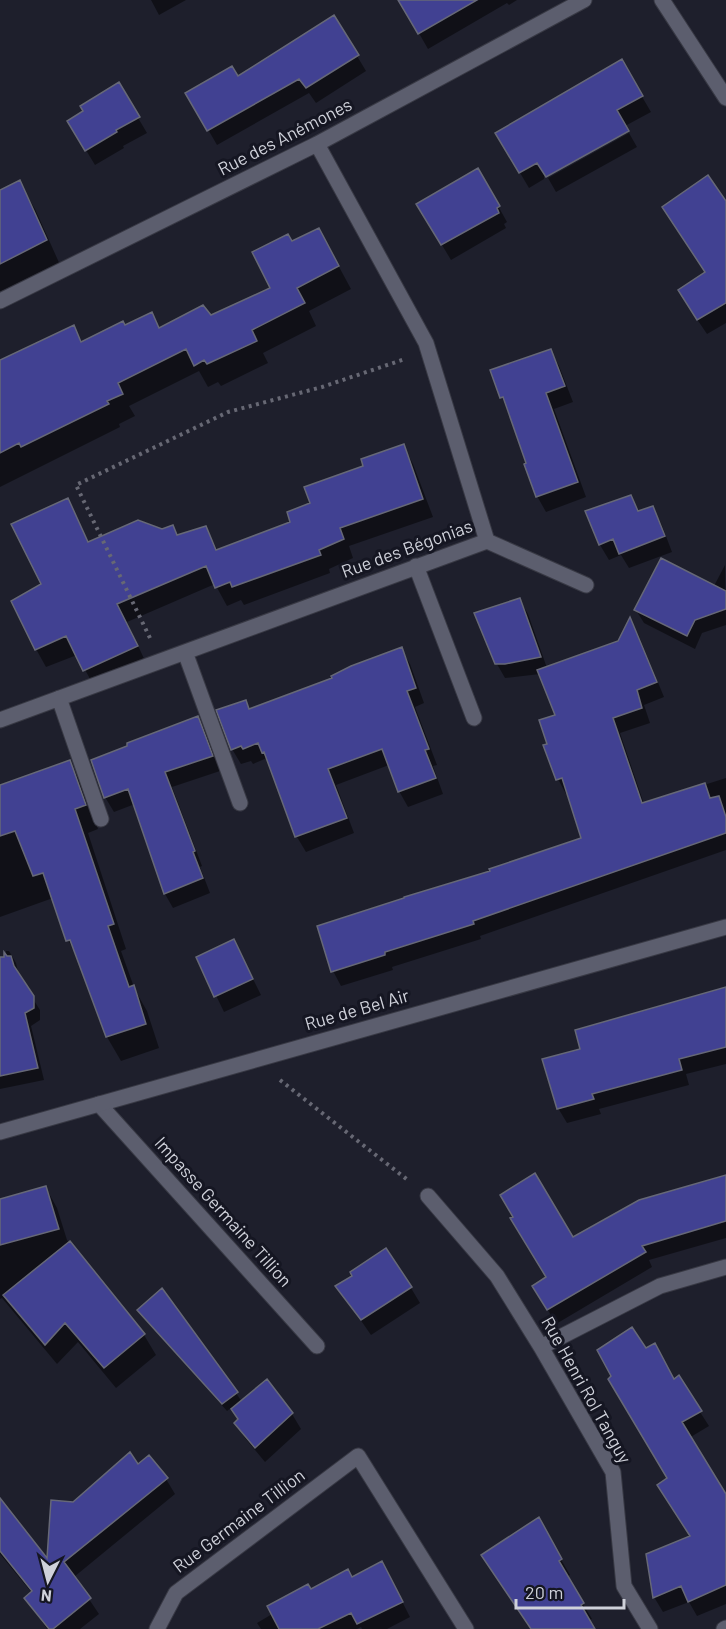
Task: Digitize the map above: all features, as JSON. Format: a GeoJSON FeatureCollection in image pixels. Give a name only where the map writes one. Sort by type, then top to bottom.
{"type":"FeatureCollection","features":[{"type":"Feature","properties":{"kind":"street","name":"Rue des Anémones"},"geometry":{"type":"LineString","coordinates":[[0,301],[317,144],[584,0]]}},
{"type":"Feature","properties":{"kind":"street"},"geometry":{"type":"LineString","coordinates":[[662,0],[726,98]]}},
{"type":"Feature","properties":{"kind":"street","name":"Rue des Bégonias"},"geometry":{"type":"LineString","coordinates":[[0,720],[487,541],[426,343],[317,144]]}},
{"type":"Feature","properties":{"kind":"street"},"geometry":{"type":"LineString","coordinates":[[487,541],[585,585]]}},
{"type":"Feature","properties":{"kind":"street"},"geometry":{"type":"LineString","coordinates":[[416,566],[474,718]]}},
{"type":"Feature","properties":{"kind":"street"},"geometry":{"type":"LineString","coordinates":[[185,652],[240,803]]}},
{"type":"Feature","properties":{"kind":"street"},"geometry":{"type":"LineString","coordinates":[[59,698],[101,819]]}},
{"type":"Feature","properties":{"kind":"street","name":"Rue de Bel Air"},"geometry":{"type":"LineString","coordinates":[[0,1131],[726,927]]}},
{"type":"Feature","properties":{"kind":"street","name":"Impasse Germaine Tillion"},"geometry":{"type":"LineString","coordinates":[[99,1104],[317,1346]]}},
{"type":"Feature","properties":{"kind":"street","name":"Rue Henri Rol Tanguy"},"geometry":{"type":"LineString","coordinates":[[428,1196],[497,1276],[613,1472],[624,1586],[650,1629]]}},
{"type":"Feature","properties":{"kind":"street"},"geometry":{"type":"LineString","coordinates":[[541,1347],[660,1286],[726,1267]]}},
{"type":"Feature","properties":{"kind":"street","name":"Rue Germaine Tillion"},"geometry":{"type":"LineString","coordinates":[[157,1629],[176,1593],[358,1456],[466,1629]]}},
{"type":"Feature","properties":{"kind":"path"},"geometry":{"type":"LineString","coordinates":[[160,661],[76,485],[228,412],[322,387],[429,351]]}},
{"type":"Feature","properties":{"kind":"path"},"geometry":{"type":"LineString","coordinates":[[254,1060],[428,1196]]}},
{"type":"Feature","properties":{"kind":"building"},"geometry":{"type":"Polygon","coordinates":[[[398,0],[477,0],[418,34],[398,0]]]}},
{"type":"Feature","properties":{"kind":"building"},"geometry":{"type":"Polygon","coordinates":[[[334,15],[359,55],[306,88],[299,79],[207,131],[185,93],[232,66],[238,76],[334,15]]]}},
{"type":"Feature","properties":{"kind":"building"},"geometry":{"type":"Polygon","coordinates":[[[622,59],[643,96],[617,110],[629,131],[546,177],[537,163],[519,173],[495,133],[622,59]]]}},
{"type":"Feature","properties":{"kind":"building"},"geometry":{"type":"Polygon","coordinates":[[[119,82],[140,117],[85,151],[67,121],[83,111],[80,106],[119,82]]]}},
{"type":"Feature","properties":{"kind":"building"},"geometry":{"type":"Polygon","coordinates":[[[478,168],[500,206],[497,208],[499,213],[441,245],[416,204],[478,168]]]}},
{"type":"Feature","properties":{"kind":"building"},"geometry":{"type":"Polygon","coordinates":[[[708,175],[726,201],[726,303],[697,320],[678,290],[705,272],[662,207],[708,175]]]}},
{"type":"Feature","properties":{"kind":"building"},"geometry":{"type":"Polygon","coordinates":[[[20,180],[47,240],[0,264],[0,190],[20,180]]]}},
{"type":"Feature","properties":{"kind":"building"},"geometry":{"type":"Polygon","coordinates":[[[319,228],[339,266],[297,288],[305,303],[252,330],[257,341],[207,364],[204,360],[194,366],[186,349],[118,383],[123,394],[107,401],[109,404],[21,447],[19,443],[0,453],[0,360],[74,325],[81,342],[123,321],[125,325],[152,312],[159,328],[203,305],[211,315],[270,288],[252,252],[288,234],[292,241],[319,228]]]}},
{"type":"Feature","properties":{"kind":"building"},"geometry":{"type":"Polygon","coordinates":[[[551,349],[565,386],[546,393],[578,482],[536,497],[503,397],[500,398],[490,370],[551,349]]]}},
{"type":"Feature","properties":{"kind":"building"},"geometry":{"type":"Polygon","coordinates":[[[404,444],[423,499],[340,528],[344,539],[319,550],[321,555],[232,587],[230,582],[215,588],[206,566],[117,604],[138,646],[83,671],[66,636],[35,650],[11,601],[41,584],[11,524],[68,498],[88,542],[138,520],[162,529],[173,525],[177,535],[206,526],[216,550],[290,522],[287,512],[310,503],[304,487],[363,466],[361,459],[404,444]]]}},
{"type":"Feature","properties":{"kind":"building"},"geometry":{"type":"Polygon","coordinates":[[[631,495],[638,511],[653,506],[665,536],[619,554],[613,539],[599,545],[585,511],[631,495]]]}},
{"type":"Feature","properties":{"kind":"building"},"geometry":{"type":"Polygon","coordinates":[[[661,558],[726,591],[726,609],[695,620],[687,636],[634,610],[661,558]]]}},
{"type":"Feature","properties":{"kind":"building"},"geometry":{"type":"Polygon","coordinates":[[[520,598],[541,657],[495,664],[474,613],[520,598]]]}},
{"type":"Feature","properties":{"kind":"building"},"geometry":{"type":"Polygon","coordinates":[[[630,617],[657,682],[637,690],[642,708],[613,718],[642,803],[705,783],[710,798],[719,796],[726,817],[726,833],[473,921],[474,924],[331,972],[317,926],[490,871],[489,869],[581,838],[562,778],[556,780],[543,745],[547,744],[539,720],[555,715],[537,670],[618,641],[630,617]]]}},
{"type":"Feature","properties":{"kind":"building"},"geometry":{"type":"Polygon","coordinates":[[[402,647],[416,688],[407,691],[429,749],[425,750],[436,778],[398,792],[382,749],[328,769],[347,818],[295,837],[264,752],[262,753],[258,743],[243,749],[241,746],[231,750],[216,710],[246,700],[249,709],[332,678],[331,676],[351,666],[402,647]]]}},
{"type":"Feature","properties":{"kind":"building"},"geometry":{"type":"Polygon","coordinates":[[[198,716],[213,756],[165,772],[203,878],[164,894],[128,789],[104,798],[91,760],[127,746],[127,743],[198,716]]]}},
{"type":"Feature","properties":{"kind":"building"},"geometry":{"type":"Polygon","coordinates":[[[70,760],[86,805],[75,809],[114,924],[108,926],[129,987],[134,985],[146,1024],[106,1037],[70,940],[66,941],[43,873],[33,876],[15,831],[0,836],[0,785],[70,760]]]}},
{"type":"Feature","properties":{"kind":"building"},"geometry":{"type":"Polygon","coordinates":[[[234,939],[253,979],[214,997],[196,957],[234,939]]]}},
{"type":"Feature","properties":{"kind":"building"},"geometry":{"type":"Polygon","coordinates":[[[4,952],[7,956],[11,956],[14,966],[34,996],[34,1008],[25,1013],[38,1068],[0,1076],[0,957],[4,957],[4,952]]]}},
{"type":"Feature","properties":{"kind":"building"},"geometry":{"type":"Polygon","coordinates":[[[726,987],[726,1047],[679,1059],[682,1070],[592,1094],[594,1099],[557,1109],[542,1059],[580,1049],[575,1030],[726,987]]]}},
{"type":"Feature","properties":{"kind":"building"},"geometry":{"type":"Polygon","coordinates":[[[535,1173],[573,1237],[639,1200],[726,1175],[726,1221],[642,1246],[646,1252],[547,1310],[532,1286],[546,1277],[510,1218],[513,1217],[500,1195],[535,1173]]]}},
{"type":"Feature","properties":{"kind":"building"},"geometry":{"type":"Polygon","coordinates":[[[46,1186],[59,1229],[0,1245],[0,1199],[46,1186]]]}},
{"type":"Feature","properties":{"kind":"building"},"geometry":{"type":"Polygon","coordinates":[[[70,1241],[145,1334],[104,1368],[65,1323],[45,1345],[3,1295],[70,1241]]]}},
{"type":"Feature","properties":{"kind":"building"},"geometry":{"type":"Polygon","coordinates":[[[386,1248],[412,1287],[361,1320],[335,1286],[352,1276],[350,1272],[386,1248]]]}},
{"type":"Feature","properties":{"kind":"building"},"geometry":{"type":"Polygon","coordinates":[[[162,1288],[238,1392],[222,1404],[137,1310],[162,1288]]]}},
{"type":"Feature","properties":{"kind":"building"},"geometry":{"type":"Polygon","coordinates":[[[632,1327],[646,1348],[655,1343],[674,1379],[679,1375],[702,1411],[682,1422],[726,1494],[726,1585],[688,1602],[681,1586],[653,1598],[646,1554],[690,1536],[657,1485],[667,1478],[608,1379],[611,1376],[597,1350],[632,1327]]]}},
{"type":"Feature","properties":{"kind":"building"},"geometry":{"type":"Polygon","coordinates":[[[267,1379],[293,1413],[255,1448],[234,1423],[238,1419],[231,1409],[267,1379]]]}},
{"type":"Feature","properties":{"kind":"building"},"geometry":{"type":"Polygon","coordinates":[[[130,1452],[138,1464],[149,1455],[168,1478],[64,1562],[91,1598],[53,1629],[49,1629],[24,1598],[32,1591],[0,1551],[0,1498],[47,1558],[51,1500],[73,1502],[130,1452]]]}},
{"type":"Feature","properties":{"kind":"building"},"geometry":{"type":"Polygon","coordinates":[[[539,1517],[595,1629],[531,1629],[481,1555],[539,1517]]]}},
{"type":"Feature","properties":{"kind":"building"},"geometry":{"type":"Polygon","coordinates":[[[382,1561],[403,1602],[357,1624],[351,1613],[318,1629],[279,1629],[267,1606],[308,1584],[311,1589],[348,1569],[352,1577],[382,1561]]]}}]}
